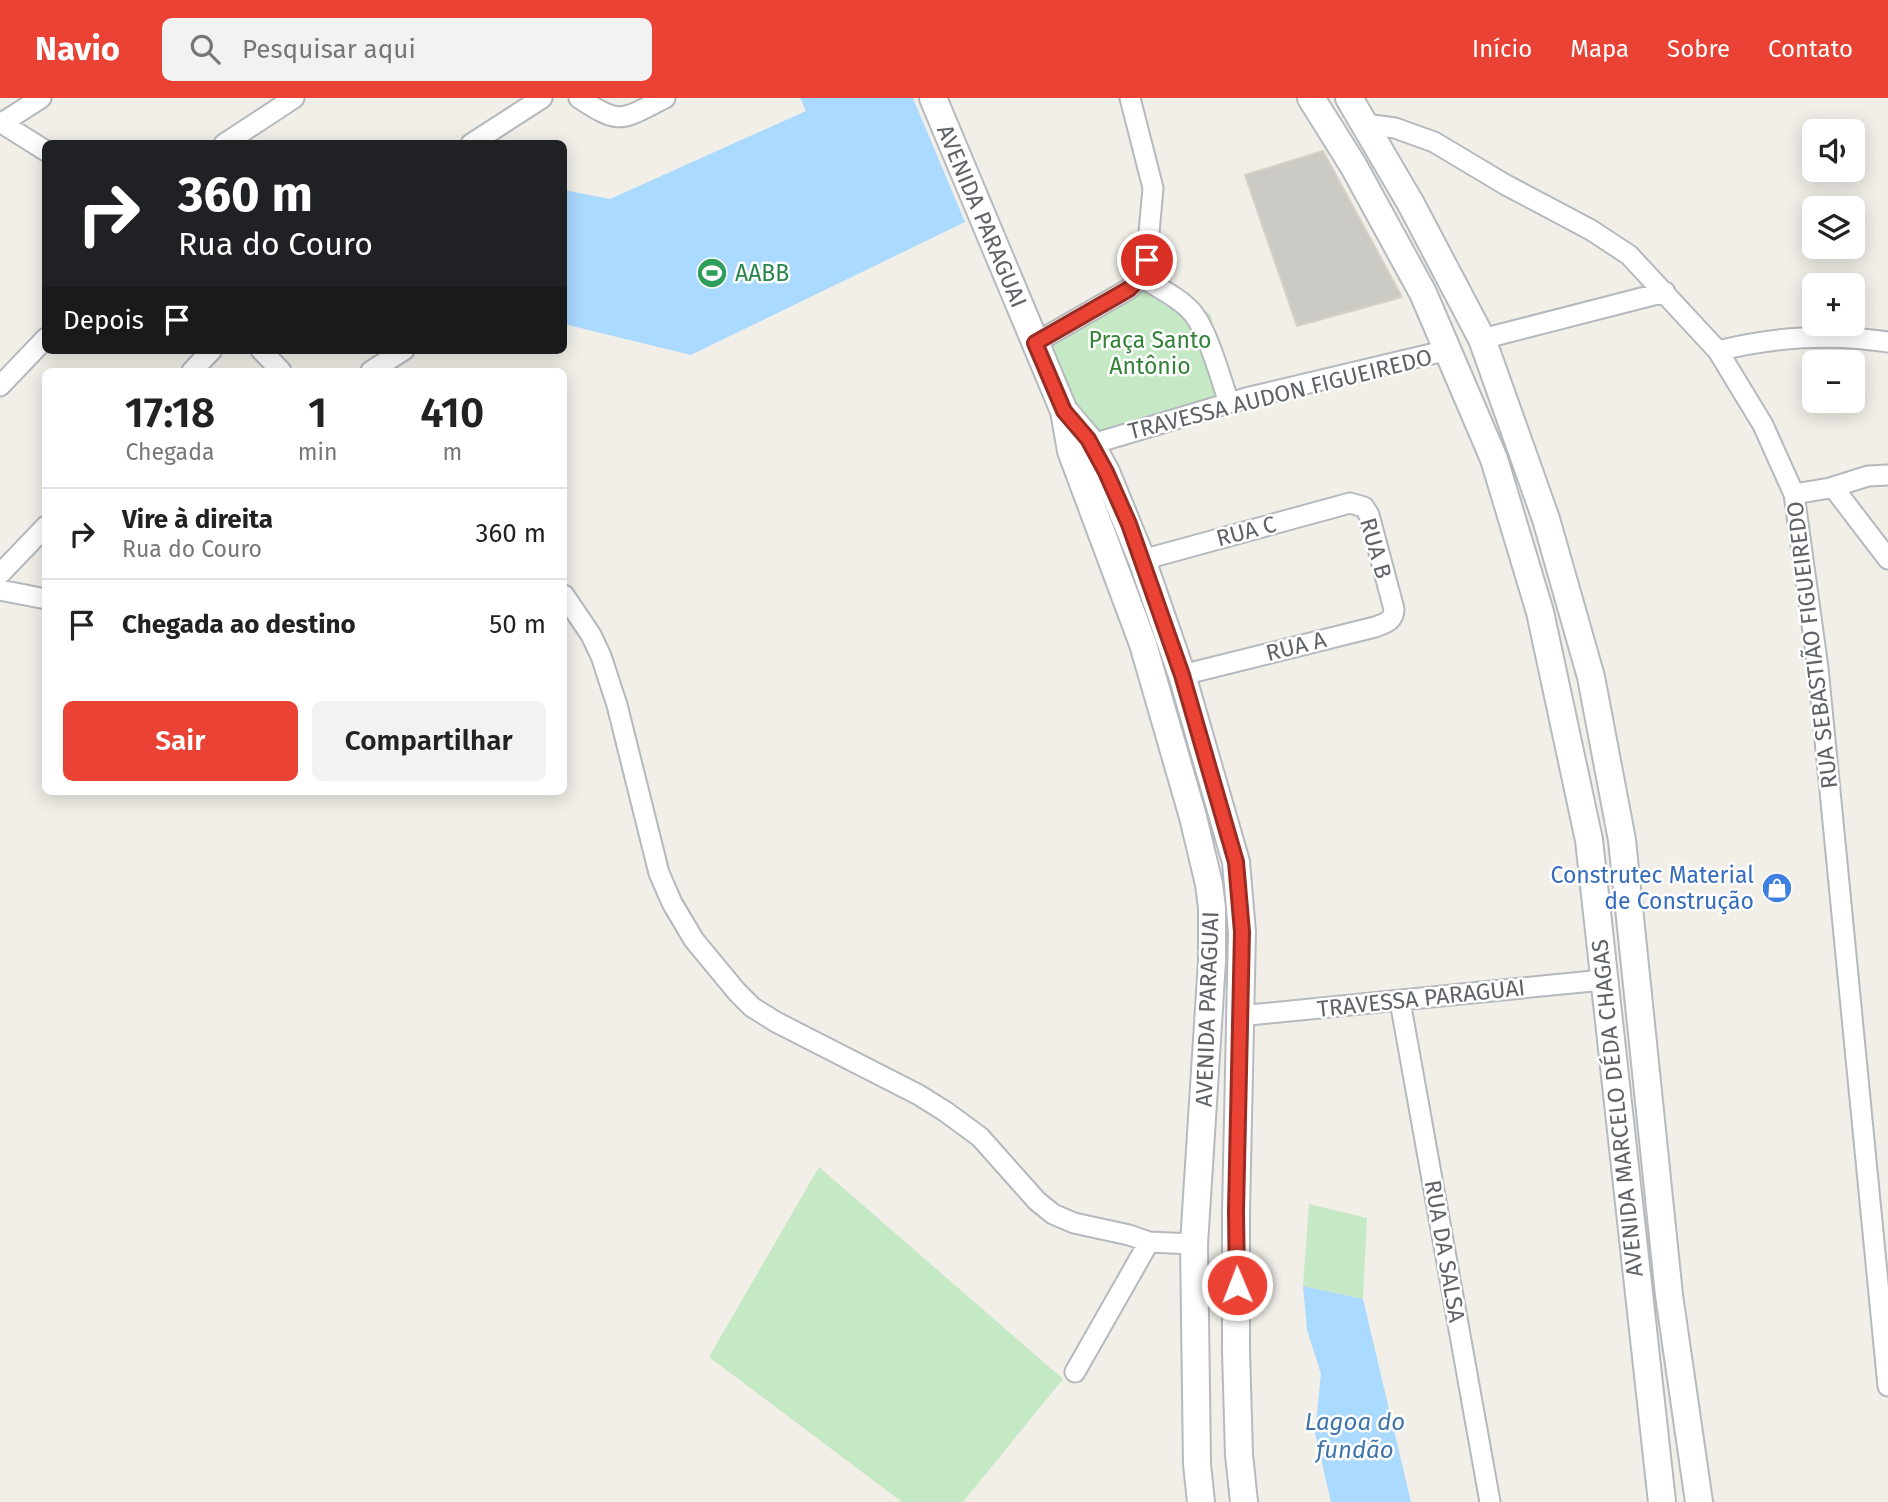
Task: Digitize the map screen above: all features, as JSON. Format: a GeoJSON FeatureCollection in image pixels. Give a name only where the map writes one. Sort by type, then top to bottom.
{"type":"FeatureCollection","features":[{"type":"Feature","properties":{"kind":"main road","name":"AVENIDA PARAGUAI"},"geometry":{"type":"LineString","coordinates":[[933,98],[1081,447],[1143,644],[1193,817],[1209,884],[1212,961],[1194,1244],[1196,1438],[1201,1502]]}},
{"type":"Feature","properties":{"kind":"main road","name":"AVENIDA MARCELO DÉDA CHAGAS"},"geometry":{"type":"LineString","coordinates":[[1311,98],[1353,165],[1409,266],[1448,350],[1494,459],[1540,612],[1588,840],[1662,1502]]}},
{"type":"Feature","properties":{"kind":"main road","name":"AVENIDA MARCELO DÉDA CHAGAS"},"geometry":{"type":"LineString","coordinates":[[1349,98],[1411,204],[1482,339],[1513,419],[1546,519],[1591,677],[1622,840],[1670,1295],[1699,1502]]}},
{"type":"Feature","properties":{"kind":"main road"},"geometry":{"type":"LineString","coordinates":[[1482,429],[1513,419]]}},
{"type":"Feature","properties":{"kind":"main road","name":"AVENIDA PARAGUAI"},"geometry":{"type":"LineString","coordinates":[[1081,447],[1122,507],[1142,560],[1182,675],[1236,862],[1242,932],[1236,1350],[1244,1502]]}},
{"type":"Feature","properties":{"kind":"main road"},"geometry":{"type":"LineString","coordinates":[[1494,459],[1522,448]]}},
{"type":"Feature","properties":{"kind":"main road"},"geometry":{"type":"LineString","coordinates":[[1611,1057],[1643,1052]]}},
{"type":"Feature","properties":{"kind":"main road"},"geometry":{"type":"LineString","coordinates":[[1615,1095],[1648,1092]]}},
{"type":"Feature","properties":{"kind":"street"},"geometry":{"type":"LineString","coordinates":[[41,98],[1,122],[42,148]]}},
{"type":"Feature","properties":{"kind":"street"},"geometry":{"type":"LineString","coordinates":[[230,140],[294,98]]}},
{"type":"Feature","properties":{"kind":"street"},"geometry":{"type":"LineString","coordinates":[[477,140],[542,98]]}},
{"type":"Feature","properties":{"kind":"street"},"geometry":{"type":"LineString","coordinates":[[579,98],[605,115],[618,118],[631,115],[665,98]]}},
{"type":"Feature","properties":{"kind":"street"},"geometry":{"type":"LineString","coordinates":[[1035,343],[1129,289],[1141,277],[1147,260],[1153,188],[1130,98]]}},
{"type":"Feature","properties":{"kind":"street","name":"RUA SEBASTIÃO FIGUEIREDO"},"geometry":{"type":"LineString","coordinates":[[1364,124],[1412,132],[1454,152],[1506,185],[1613,243],[1629,255],[1718,351],[1763,425],[1794,494],[1818,668],[1888,1386]]}},
{"type":"Feature","properties":{"kind":"street"},"geometry":{"type":"LineString","coordinates":[[1141,277],[1194,314],[1212,354],[1229,403]]}},
{"type":"Feature","properties":{"kind":"street"},"geometry":{"type":"LineString","coordinates":[[1482,339],[1665,292]]}},
{"type":"Feature","properties":{"kind":"street"},"geometry":{"type":"LineString","coordinates":[[1718,351],[1737,346],[1815,338],[1856,338],[1888,342]]}},
{"type":"Feature","properties":{"kind":"street"},"geometry":{"type":"LineString","coordinates":[[0,386],[42,342]]}},
{"type":"Feature","properties":{"kind":"street","name":"TRAVESSA AUDON FIGUEIREDO"},"geometry":{"type":"LineString","coordinates":[[1081,447],[1229,403],[1448,350]]}},
{"type":"Feature","properties":{"kind":"street"},"geometry":{"type":"LineString","coordinates":[[195,368],[208,354]]}},
{"type":"Feature","properties":{"kind":"street"},"geometry":{"type":"LineString","coordinates":[[265,354],[278,368]]}},
{"type":"Feature","properties":{"kind":"street"},"geometry":{"type":"LineString","coordinates":[[376,368],[398,354]]}},
{"type":"Feature","properties":{"kind":"street"},"geometry":{"type":"LineString","coordinates":[[1794,494],[1830,488],[1860,478],[1888,475]]}},
{"type":"Feature","properties":{"kind":"street"},"geometry":{"type":"LineString","coordinates":[[1830,488],[1842,496],[1888,559]]}},
{"type":"Feature","properties":{"kind":"street","name":"RUA C"},"geometry":{"type":"LineString","coordinates":[[1142,560],[1350,503]]}},
{"type":"Feature","properties":{"kind":"street","name":"RUA B"},"geometry":{"type":"LineString","coordinates":[[1350,503],[1359,504],[1367,510],[1392,602]]}},
{"type":"Feature","properties":{"kind":"street"},"geometry":{"type":"LineString","coordinates":[[0,574],[42,530]]}},
{"type":"Feature","properties":{"kind":"street"},"geometry":{"type":"LineString","coordinates":[[0,590],[42,598]]}},
{"type":"Feature","properties":{"kind":"street"},"geometry":{"type":"LineString","coordinates":[[567,599],[592,635],[601,656],[620,716],[659,873],[672,903],[694,940],[737,992],[761,1013],[919,1094],[946,1112],[980,1137],[1037,1201],[1053,1214],[1074,1223],[1149,1242],[1194,1244]]}},
{"type":"Feature","properties":{"kind":"street","name":"RUA A"},"geometry":{"type":"LineString","coordinates":[[1182,675],[1375,627],[1390,621],[1394,616],[1392,602]]}},
{"type":"Feature","properties":{"kind":"street","name":"TRAVESSA PARAGUAI"},"geometry":{"type":"LineString","coordinates":[[1239,1016],[1602,980]]}},
{"type":"Feature","properties":{"kind":"street","name":"RUA DA SALSA"},"geometry":{"type":"LineString","coordinates":[[1401,1001],[1490,1502]]}},
{"type":"Feature","properties":{"kind":"street"},"geometry":{"type":"LineString","coordinates":[[1075,1372],[1149,1242]]}},
{"type":"Feature","properties":{"kind":"green space","name":"Praça Santo Antônio"},"geometry":{"type":"Polygon","coordinates":[[[1154,275],[1211,315],[1226,400],[1090,439],[1038,346],[1154,275]]]}},
{"type":"Feature","properties":{"kind":"green space"},"geometry":{"type":"Polygon","coordinates":[[[819,1167],[1063,1379],[963,1502],[902,1502],[709,1357],[819,1167]]]}},
{"type":"Feature","properties":{"kind":"green space"},"geometry":{"type":"Polygon","coordinates":[[[1309,1204],[1367,1218],[1363,1299],[1303,1286],[1309,1204]]]}},
{"type":"Feature","properties":{"kind":"water","name":"AABB"},"geometry":{"type":"Polygon","coordinates":[[[800,98],[913,98],[965,222],[691,355],[567,325],[567,191],[610,199],[806,111],[800,98]]]}},
{"type":"Feature","properties":{"kind":"water","name":"Lagoa do fundão"},"geometry":{"type":"Polygon","coordinates":[[[1303,1286],[1363,1299],[1411,1502],[1331,1502],[1315,1433],[1321,1374],[1307,1330],[1303,1286]]]}},
{"type":"Feature","properties":{"kind":"building"},"geometry":{"type":"Polygon","coordinates":[[[1323,151],[1402,297],[1297,326],[1245,175],[1323,151]]]}},
{"type":"Feature","properties":{"kind":"place","name":"AABB"},"geometry":{"type":"Point","coordinates":[712,273]}},
{"type":"Feature","properties":{"kind":"place","name":"Construtec Material de Construção"},"geometry":{"type":"Point","coordinates":[1777,888]}},
{"type":"Feature","properties":{"kind":"route"},"geometry":{"type":"LineString","coordinates":[[1147,260],[1141,277],[1129,289],[1035,343],[1064,411],[1088,439],[1129,524],[1182,675],[1236,862],[1242,932],[1237,1285]]}}]}
